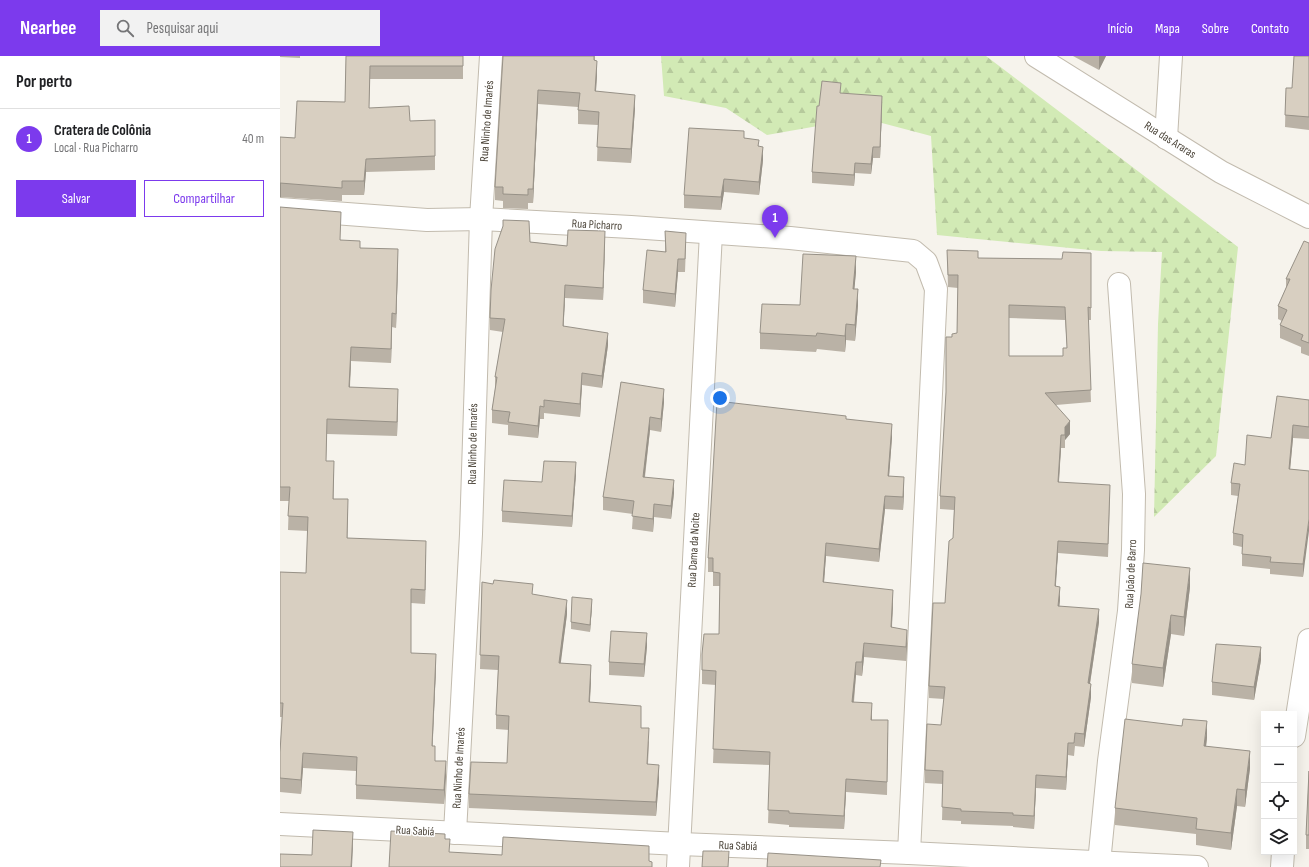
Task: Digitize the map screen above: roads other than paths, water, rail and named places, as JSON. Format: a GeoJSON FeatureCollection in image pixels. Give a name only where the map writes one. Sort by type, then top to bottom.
{"type":"FeatureCollection","features":[{"type":"Feature","properties":{"kind":"street","name":"Rua Ninho de Imarés"},"geometry":{"type":"LineString","coordinates":[[455,833],[471,534],[480,219],[491,56]]}},
{"type":"Feature","properties":{"kind":"street","name":"Rua das Araras"},"geometry":{"type":"LineString","coordinates":[[1036,56],[1221,172],[1309,217]]}},
{"type":"Feature","properties":{"kind":"street"},"geometry":{"type":"LineString","coordinates":[[1166,138],[1171,56]]}},
{"type":"Feature","properties":{"kind":"street","name":"Rua Picharro"},"geometry":{"type":"LineString","coordinates":[[280,210],[420,219],[480,219],[570,223],[864,245],[913,251],[926,262],[936,289],[909,853]]}},
{"type":"Feature","properties":{"kind":"street","name":"Rua Dama da Noite"},"geometry":{"type":"LineString","coordinates":[[678,867],[711,233]]}},
{"type":"Feature","properties":{"kind":"street","name":"Rua João de Barro"},"geometry":{"type":"LineString","coordinates":[[1099,863],[1109,761],[1129,611],[1133,550],[1134,494],[1119,284]]}},
{"type":"Feature","properties":{"kind":"street"},"geometry":{"type":"LineString","coordinates":[[1297,717],[1309,643]]}},
{"type":"Feature","properties":{"kind":"street","name":"Rua Sabiá"},"geometry":{"type":"LineString","coordinates":[[280,824],[680,844],[1197,867]]}},
{"type":"Feature","properties":{"kind":"street"},"geometry":{"type":"LineString","coordinates":[[1282,867],[1283,855]]}},
{"type":"Feature","properties":{"kind":"place","name":"Cratera de Colônia"},"geometry":{"type":"Point","coordinates":[775,238]}}]}
